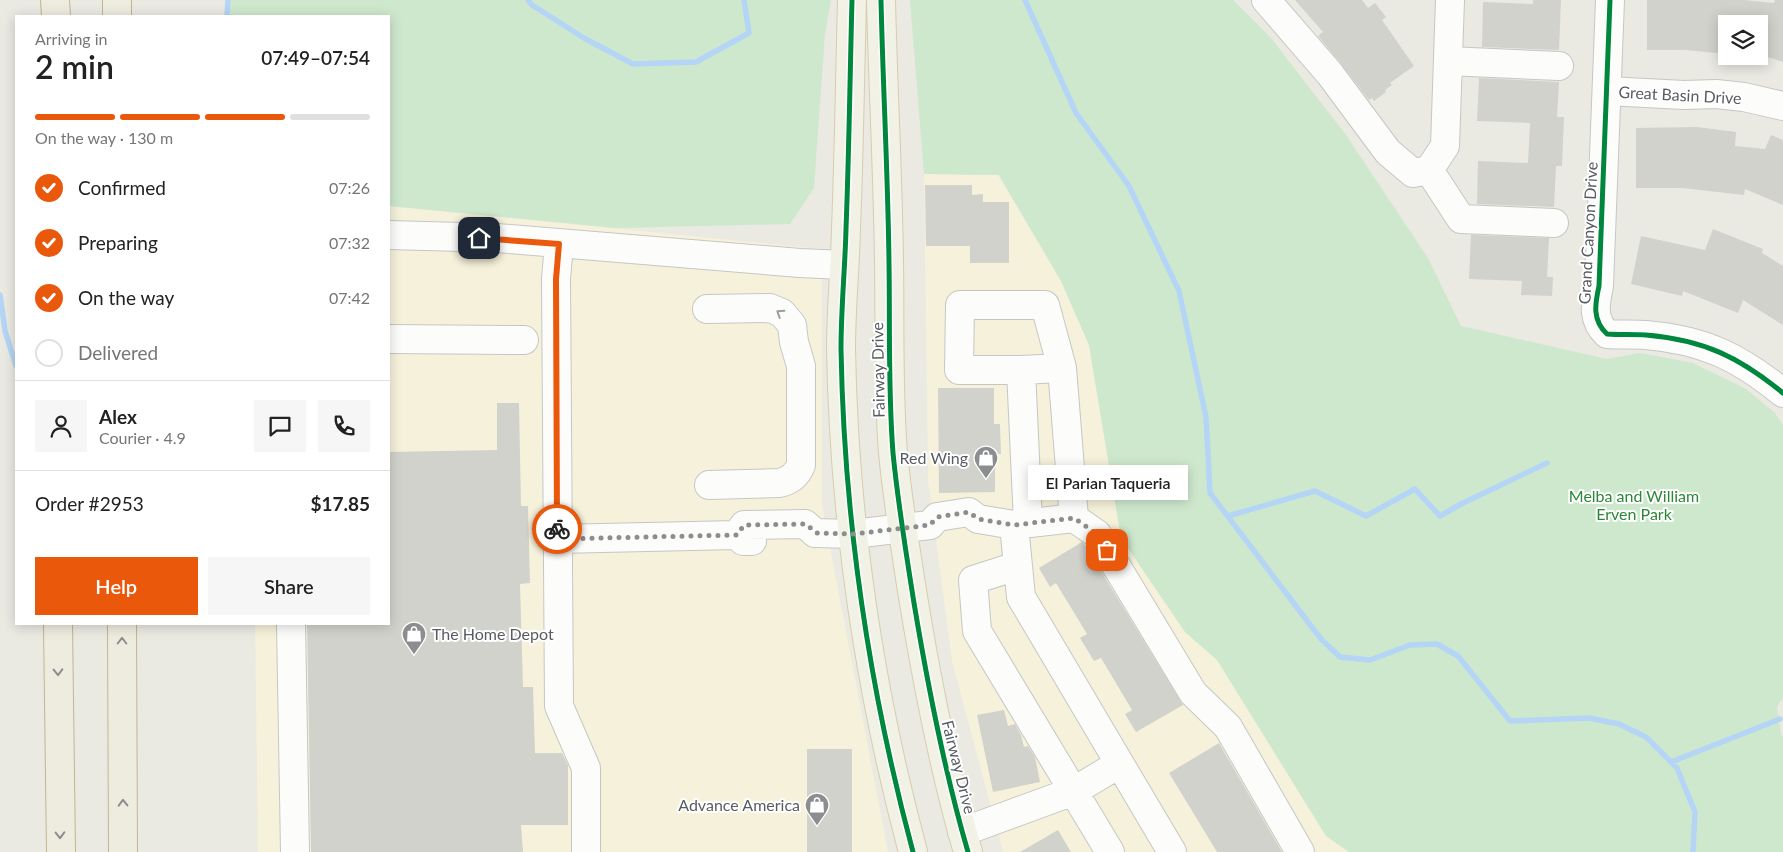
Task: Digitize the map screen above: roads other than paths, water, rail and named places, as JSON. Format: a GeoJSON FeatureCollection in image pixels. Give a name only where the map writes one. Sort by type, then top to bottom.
{"type":"FeatureCollection","features":[{"type":"Feature","properties":{"kind":"highway"},"geometry":{"type":"LineString","coordinates":[[55,0],[56,15]]}},
{"type":"Feature","properties":{"kind":"highway"},"geometry":{"type":"LineString","coordinates":[[117,0],[117,15]]}},
{"type":"Feature","properties":{"kind":"highway"},"geometry":{"type":"LineString","coordinates":[[58,625],[60,852]]}},
{"type":"Feature","properties":{"kind":"highway"},"geometry":{"type":"LineString","coordinates":[[122,625],[123,852]]}},
{"type":"Feature","properties":{"kind":"main road"},"geometry":{"type":"LineString","coordinates":[[852,0],[841,313],[847,470],[862,609],[878,702],[913,852]]}},
{"type":"Feature","properties":{"kind":"main road","name":"Fairway Drive"},"geometry":{"type":"LineString","coordinates":[[880,0],[889,261],[891,422],[902,529],[933,711],[965,842]]}},
{"type":"Feature","properties":{"kind":"street"},"geometry":{"type":"LineString","coordinates":[[1266,0],[1330,74],[1388,152],[1412,172],[1429,170],[1445,146],[1450,0]]}},
{"type":"Feature","properties":{"kind":"street","name":"Grand Canyon Drive"},"geometry":{"type":"LineString","coordinates":[[1610,0],[1599,286],[1595,304],[1596,320],[1607,334],[1644,334],[1672,338],[1721,352],[1746,365],[1783,393]]}},
{"type":"Feature","properties":{"kind":"street"},"geometry":{"type":"LineString","coordinates":[[1448,61],[1558,66]]}},
{"type":"Feature","properties":{"kind":"street","name":"Great Basin Drive"},"geometry":{"type":"LineString","coordinates":[[1607,91],[1716,94],[1744,97],[1783,106]]}},
{"type":"Feature","properties":{"kind":"street"},"geometry":{"type":"LineString","coordinates":[[1429,170],[1461,219],[1554,223]]}},
{"type":"Feature","properties":{"kind":"street"},"geometry":{"type":"LineString","coordinates":[[390,235],[497,238],[844,265]]}},
{"type":"Feature","properties":{"kind":"street"},"geometry":{"type":"LineString","coordinates":[[559,244],[556,279],[559,706],[586,768],[586,852]]}},
{"type":"Feature","properties":{"kind":"street"},"geometry":{"type":"LineString","coordinates":[[1062,368],[959,370],[960,306],[1045,305],[1062,368],[1074,518]]}},
{"type":"Feature","properties":{"kind":"street"},"geometry":{"type":"LineString","coordinates":[[707,309],[776,309],[789,319],[792,325],[794,342],[802,366],[801,465],[799,470],[791,479],[779,483],[709,478]]}},
{"type":"Feature","properties":{"kind":"street"},"geometry":{"type":"LineString","coordinates":[[390,339],[524,340]]}},
{"type":"Feature","properties":{"kind":"street"},"geometry":{"type":"LineString","coordinates":[[1021,370],[1021,524],[1017,566],[1021,597],[1172,852]]}},
{"type":"Feature","properties":{"kind":"street"},"geometry":{"type":"LineString","coordinates":[[557,539],[737,535],[743,541],[808,540],[816,533],[853,534],[930,525],[937,531],[972,527],[978,519],[1021,524],[1074,518],[1097,534],[1194,693],[1228,727],[1300,852]]}},
{"type":"Feature","properties":{"kind":"street"},"geometry":{"type":"LineString","coordinates":[[1017,566],[972,580],[977,631],[1110,852]]}},
{"type":"Feature","properties":{"kind":"street"},"geometry":{"type":"LineString","coordinates":[[291,625],[294,852]]}},
{"type":"Feature","properties":{"kind":"street"},"geometry":{"type":"LineString","coordinates":[[965,842],[1074,791],[1119,764]]}},
{"type":"Feature","properties":{"kind":"waterway"},"geometry":{"type":"LineString","coordinates":[[227,15],[228,0]]}},
{"type":"Feature","properties":{"kind":"waterway"},"geometry":{"type":"LineString","coordinates":[[528,0],[532,5],[584,38],[633,64],[696,62],[749,33],[744,0]]}},
{"type":"Feature","properties":{"kind":"waterway"},"geometry":{"type":"LineString","coordinates":[[1025,0],[1076,113],[1129,186],[1179,291],[1206,417],[1210,493],[1321,639],[1340,657],[1370,660],[1410,645],[1437,644],[1458,656],[1510,721],[1589,718],[1619,724],[1646,737],[1677,768],[1695,812],[1693,852]]}},
{"type":"Feature","properties":{"kind":"waterway"},"geometry":{"type":"LineString","coordinates":[[0,295],[5,331],[15,363]]}},
{"type":"Feature","properties":{"kind":"waterway"},"geometry":{"type":"LineString","coordinates":[[1228,516],[1315,491],[1366,516],[1415,489],[1440,516],[1547,463]]}},
{"type":"Feature","properties":{"kind":"waterway"},"geometry":{"type":"LineString","coordinates":[[1671,762],[1780,719]]}},
{"type":"Feature","properties":{"kind":"place","name":"Red Wing"},"geometry":{"type":"Point","coordinates":[986,479]}},
{"type":"Feature","properties":{"kind":"place","name":"El Parian Taqueria"},"geometry":{"type":"Point","coordinates":[1107,550]}},
{"type":"Feature","properties":{"kind":"place","name":"The Home Depot"},"geometry":{"type":"Point","coordinates":[414,655]}},
{"type":"Feature","properties":{"kind":"place","name":"Advance America"},"geometry":{"type":"Point","coordinates":[817,826]}},
{"type":"Feature","properties":{"kind":"park label","name":"Melba and William Erven Park"},"geometry":{"type":"Point","coordinates":[1634,505]}}]}
